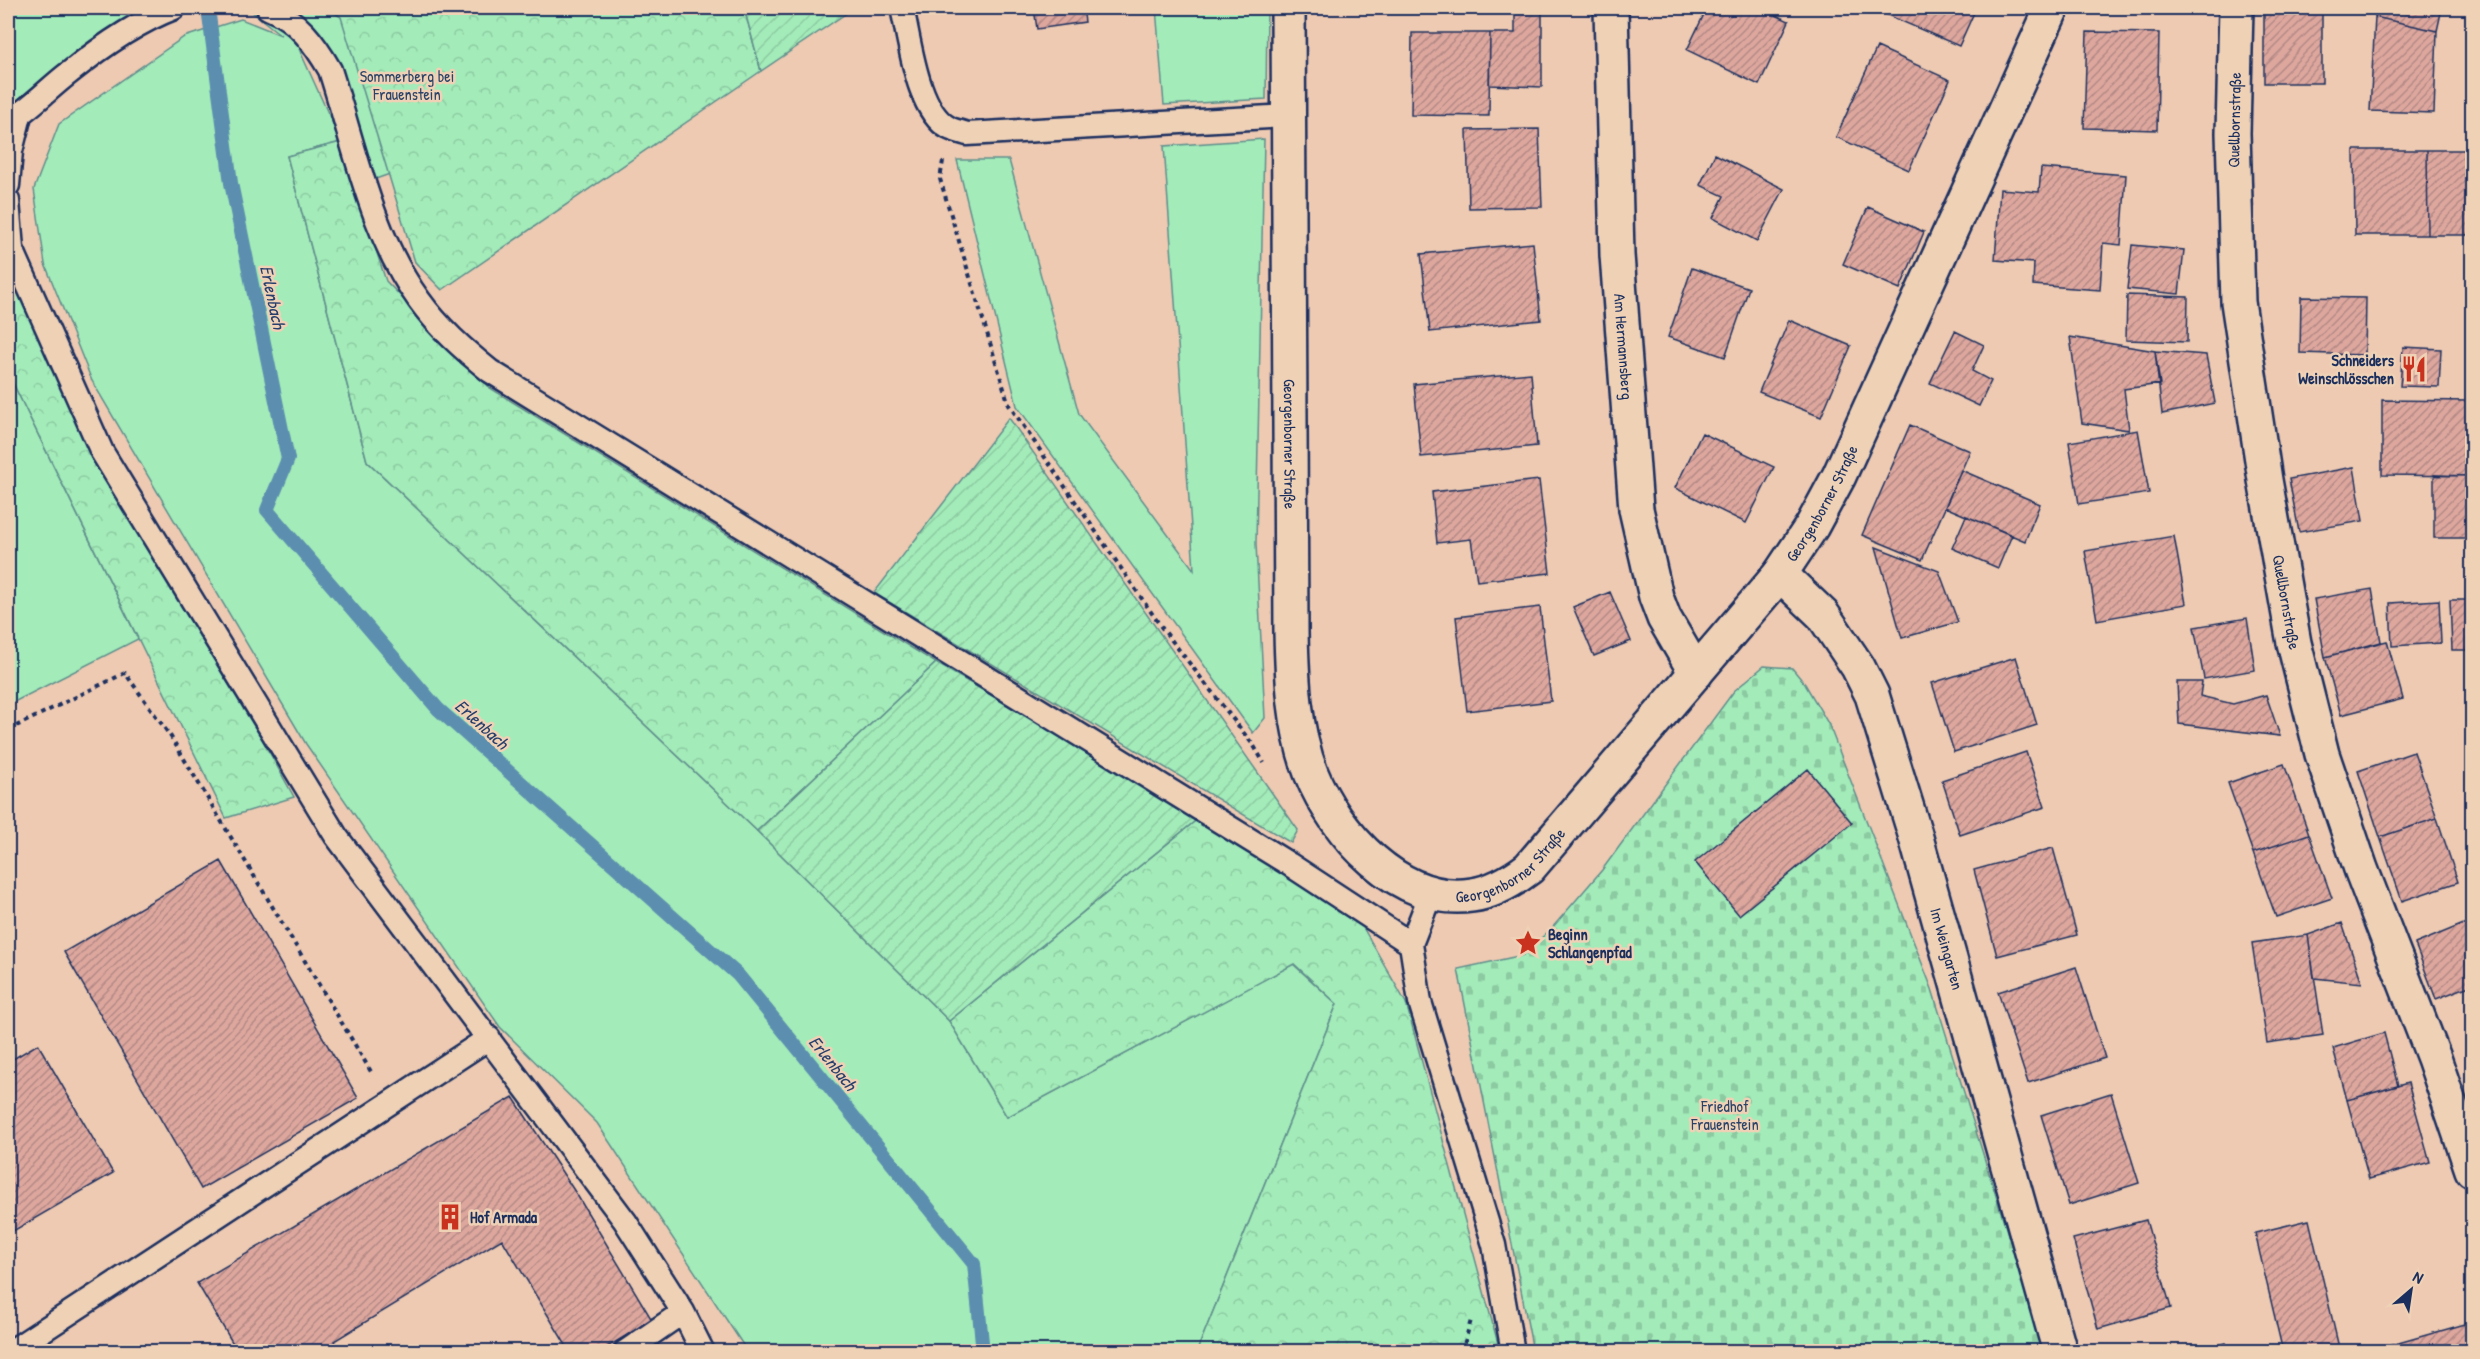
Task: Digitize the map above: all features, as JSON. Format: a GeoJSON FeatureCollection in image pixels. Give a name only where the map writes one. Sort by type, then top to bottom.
{"type":"FeatureCollection","features":[{"type":"Feature","properties":{"kind":"main road","name":"Georgenborner Straße"},"geometry":{"type":"LineString","coordinates":[[1287,8],[1291,632],[1295,703],[1311,772],[1328,807],[1344,830],[1383,868],[1431,893],[1472,895],[1512,881],[1529,868],[1780,574],[1812,526],[1839,476],[2052,8]]}},
{"type":"Feature","properties":{"kind":"main road","name":"Am Hermannsberg"},"geometry":{"type":"LineString","coordinates":[[1611,8],[1617,255],[1636,509],[1656,597],[1664,618],[1696,673]]}},
{"type":"Feature","properties":{"kind":"main road","name":"Quellbornstraße"},"geometry":{"type":"LineString","coordinates":[[2236,8],[2233,133],[2238,302],[2265,480],[2294,643],[2322,754],[2357,859],[2434,1058],[2472,1170]]}},
{"type":"Feature","properties":{"kind":"main road","name":"Im Weingarten"},"geometry":{"type":"LineString","coordinates":[[1780,574],[1823,615],[1858,667],[1872,695],[1915,834],[2060,1352]]}},
{"type":"Feature","properties":{"kind":"lane"},"geometry":{"type":"LineString","coordinates":[[8,185],[14,119],[69,73],[106,47],[174,8]]}},
{"type":"Feature","properties":{"kind":"lane"},"geometry":{"type":"LineString","coordinates":[[268,8],[300,27],[326,63],[380,228],[397,265],[419,300],[464,350],[490,371],[1289,864],[1411,944]]}},
{"type":"Feature","properties":{"kind":"lane"},"geometry":{"type":"LineString","coordinates":[[902,8],[923,96],[936,117],[949,128],[967,134],[1287,116]]}},
{"type":"Feature","properties":{"kind":"lane"},"geometry":{"type":"LineString","coordinates":[[8,201],[10,247],[102,452],[336,836],[625,1221],[683,1311],[702,1352]]}},
{"type":"Feature","properties":{"kind":"lane"},"geometry":{"type":"LineString","coordinates":[[1431,893],[1411,944],[1420,1002],[1494,1245],[1514,1352]]}},
{"type":"Feature","properties":{"kind":"lane"},"geometry":{"type":"LineString","coordinates":[[10,1352],[489,1038]]}},
{"type":"Feature","properties":{"kind":"lane"},"geometry":{"type":"LineString","coordinates":[[625,1352],[683,1311]]}},
{"type":"Feature","properties":{"kind":"path"},"geometry":{"type":"LineString","coordinates":[[949,128],[940,179],[1009,405],[1162,628],[1254,746],[1265,765]]}},
{"type":"Feature","properties":{"kind":"path"},"geometry":{"type":"LineString","coordinates":[[8,730],[125,673],[171,737],[389,1102]]}},
{"type":"Feature","properties":{"kind":"green space","name":"Sommerberg bei Frauenstein"},"geometry":{"type":"Polygon","coordinates":[[[8,8],[842,8],[827,19],[356,186],[321,66],[300,51],[341,142],[287,156],[367,461],[757,831],[949,1021],[1007,1117],[1293,964],[1337,1004],[1197,1351],[747,1351],[597,1123],[500,1027],[306,744],[92,381],[45,264],[34,189],[59,124],[184,37],[241,19],[281,35],[252,12],[160,13],[8,120],[8,8]]]}},
{"type":"Feature","properties":{"kind":"green space","name":"Sommerberg bei Frauenstein"},"geometry":{"type":"Polygon","coordinates":[[[327,8],[744,8],[761,71],[442,290],[415,262],[341,17],[327,8]]]}},
{"type":"Feature","properties":{"kind":"green space"},"geometry":{"type":"Polygon","coordinates":[[[744,8],[854,8],[761,71],[744,8]]]}},
{"type":"Feature","properties":{"kind":"green space"},"geometry":{"type":"Polygon","coordinates":[[[1156,8],[1267,8],[1266,99],[1164,105],[1156,8]]]}},
{"type":"Feature","properties":{"kind":"green space"},"geometry":{"type":"Polygon","coordinates":[[[1264,139],[1256,544],[1265,718],[1253,733],[1017,406],[957,160],[1009,160],[1079,414],[1194,570],[1164,146],[1264,139]]]}},
{"type":"Feature","properties":{"kind":"green space"},"geometry":{"type":"Polygon","coordinates":[[[341,142],[386,281],[490,388],[936,663],[757,831],[367,461],[287,156],[341,142]]]}},
{"type":"Feature","properties":{"kind":"green space"},"geometry":{"type":"Polygon","coordinates":[[[8,276],[294,797],[226,818],[8,373],[8,276]]]}},
{"type":"Feature","properties":{"kind":"green space"},"geometry":{"type":"Polygon","coordinates":[[[8,373],[138,639],[8,705],[8,373]]]}},
{"type":"Feature","properties":{"kind":"green space"},"geometry":{"type":"Polygon","coordinates":[[[1009,418],[1298,830],[1291,843],[874,593],[1009,418]]]}},
{"type":"Feature","properties":{"kind":"green space"},"geometry":{"type":"Polygon","coordinates":[[[936,663],[1200,817],[949,1021],[757,831],[936,663]]]}},
{"type":"Feature","properties":{"kind":"green space","name":"Friedhof Frauenstein"},"geometry":{"type":"Polygon","coordinates":[[[1764,666],[1792,668],[1805,684],[1829,725],[1932,989],[2044,1351],[1533,1351],[1458,969],[1523,955],[1552,928],[1602,870],[1734,691],[1764,666]]]}},
{"type":"Feature","properties":{"kind":"green space"},"geometry":{"type":"Polygon","coordinates":[[[1200,817],[1361,924],[1406,1003],[1500,1351],[1197,1351],[1337,1004],[1294,964],[1007,1117],[949,1021],[1200,817]]]}},
{"type":"Feature","properties":{"kind":"building"},"geometry":{"type":"Polygon","coordinates":[[[980,8],[1012,8],[980,12],[980,8]]]}},
{"type":"Feature","properties":{"kind":"building"},"geometry":{"type":"Polygon","coordinates":[[[1034,8],[1083,8],[1085,22],[1037,29],[1034,8]]]}},
{"type":"Feature","properties":{"kind":"building"},"geometry":{"type":"Polygon","coordinates":[[[1515,8],[1542,8],[1542,87],[1489,85],[1490,33],[1515,33],[1515,8]]]}},
{"type":"Feature","properties":{"kind":"building"},"geometry":{"type":"Polygon","coordinates":[[[1707,8],[1760,8],[1789,21],[1759,85],[1687,50],[1707,8]]]}},
{"type":"Feature","properties":{"kind":"building"},"geometry":{"type":"Polygon","coordinates":[[[1888,8],[1976,8],[1959,46],[1885,14],[1888,8]]]}},
{"type":"Feature","properties":{"kind":"building"},"geometry":{"type":"Polygon","coordinates":[[[2264,8],[2322,8],[2322,83],[2264,83],[2264,8]]]}},
{"type":"Feature","properties":{"kind":"building"},"geometry":{"type":"Polygon","coordinates":[[[2377,8],[2442,8],[2437,31],[2375,17],[2377,8]]]}},
{"type":"Feature","properties":{"kind":"building"},"geometry":{"type":"Polygon","coordinates":[[[2375,17],[2437,31],[2434,113],[2370,111],[2375,17]]]}},
{"type":"Feature","properties":{"kind":"building"},"geometry":{"type":"Polygon","coordinates":[[[2087,32],[2159,33],[2157,130],[2084,128],[2087,32]]]}},
{"type":"Feature","properties":{"kind":"building"},"geometry":{"type":"Polygon","coordinates":[[[1412,33],[1490,33],[1489,116],[1411,115],[1412,33]]]}},
{"type":"Feature","properties":{"kind":"building"},"geometry":{"type":"Polygon","coordinates":[[[1877,47],[1950,80],[1909,170],[1836,137],[1877,47]]]}},
{"type":"Feature","properties":{"kind":"building"},"geometry":{"type":"Polygon","coordinates":[[[1539,129],[1542,207],[1469,208],[1467,130],[1539,129]]]}},
{"type":"Feature","properties":{"kind":"building"},"geometry":{"type":"Polygon","coordinates":[[[2354,150],[2427,150],[2428,235],[2355,235],[2354,150]]]}},
{"type":"Feature","properties":{"kind":"building"},"geometry":{"type":"Polygon","coordinates":[[[2427,150],[2472,150],[2472,235],[2428,235],[2427,150]]]}},
{"type":"Feature","properties":{"kind":"building"},"geometry":{"type":"Polygon","coordinates":[[[1715,154],[1784,189],[1757,241],[1713,218],[1724,196],[1700,185],[1715,154]]]}},
{"type":"Feature","properties":{"kind":"building"},"geometry":{"type":"Polygon","coordinates":[[[2041,168],[2126,175],[2121,245],[2103,243],[2100,290],[2033,285],[2034,263],[1995,260],[2000,189],[2039,192],[2041,168]]]}},
{"type":"Feature","properties":{"kind":"building"},"geometry":{"type":"Polygon","coordinates":[[[1868,207],[1924,232],[1900,289],[1843,264],[1868,207]]]}},
{"type":"Feature","properties":{"kind":"building"},"geometry":{"type":"Polygon","coordinates":[[[1533,243],[1541,320],[1430,332],[1421,254],[1533,243]]]}},
{"type":"Feature","properties":{"kind":"building"},"geometry":{"type":"Polygon","coordinates":[[[2132,245],[2184,250],[2179,294],[2127,289],[2132,245]]]}},
{"type":"Feature","properties":{"kind":"building"},"geometry":{"type":"Polygon","coordinates":[[[1692,268],[1749,288],[1725,357],[1668,337],[1692,268]]]}},
{"type":"Feature","properties":{"kind":"building"},"geometry":{"type":"Polygon","coordinates":[[[2127,295],[2188,297],[2187,342],[2126,340],[2127,295]]]}},
{"type":"Feature","properties":{"kind":"building"},"geometry":{"type":"Polygon","coordinates":[[[2301,297],[2366,298],[2365,355],[2300,353],[2301,297]]]}},
{"type":"Feature","properties":{"kind":"building"},"geometry":{"type":"Polygon","coordinates":[[[1789,320],[1851,346],[1821,417],[1759,392],[1789,320]]]}},
{"type":"Feature","properties":{"kind":"building"},"geometry":{"type":"Polygon","coordinates":[[[1955,331],[1984,345],[1972,371],[1991,381],[1979,406],[1930,383],[1955,331]]]}},
{"type":"Feature","properties":{"kind":"building"},"geometry":{"type":"Polygon","coordinates":[[[2070,337],[2155,351],[2160,384],[2124,389],[2129,430],[2082,423],[2070,337]]]}},
{"type":"Feature","properties":{"kind":"building"},"geometry":{"type":"Polygon","coordinates":[[[2403,347],[2441,349],[2439,387],[2400,386],[2403,347]]]}},
{"type":"Feature","properties":{"kind":"building"},"geometry":{"type":"Polygon","coordinates":[[[2155,351],[2206,355],[2215,403],[2162,414],[2155,351]]]}},
{"type":"Feature","properties":{"kind":"building"},"geometry":{"type":"Polygon","coordinates":[[[1531,373],[1537,446],[1421,457],[1414,384],[1531,373]]]}},
{"type":"Feature","properties":{"kind":"building"},"geometry":{"type":"Polygon","coordinates":[[[2382,400],[2472,401],[2472,476],[2382,475],[2382,400]]]}},
{"type":"Feature","properties":{"kind":"building"},"geometry":{"type":"Polygon","coordinates":[[[1910,425],[1970,451],[1922,560],[1862,535],[1910,425]]]}},
{"type":"Feature","properties":{"kind":"building"},"geometry":{"type":"Polygon","coordinates":[[[2138,430],[2149,493],[2079,504],[2069,442],[2138,430]]]}},
{"type":"Feature","properties":{"kind":"building"},"geometry":{"type":"Polygon","coordinates":[[[1702,433],[1774,467],[1746,523],[1675,488],[1702,433]]]}},
{"type":"Feature","properties":{"kind":"building"},"geometry":{"type":"Polygon","coordinates":[[[2354,467],[2363,521],[2299,532],[2289,479],[2354,467]]]}},
{"type":"Feature","properties":{"kind":"building"},"geometry":{"type":"Polygon","coordinates":[[[1961,470],[2040,504],[2025,541],[1945,507],[1961,470]]]}},
{"type":"Feature","properties":{"kind":"building"},"geometry":{"type":"Polygon","coordinates":[[[2434,475],[2472,476],[2472,538],[2434,538],[2434,475]]]}},
{"type":"Feature","properties":{"kind":"building"},"geometry":{"type":"Polygon","coordinates":[[[1539,480],[1550,573],[1477,581],[1471,539],[1437,543],[1432,492],[1539,480]]]}},
{"type":"Feature","properties":{"kind":"building"},"geometry":{"type":"Polygon","coordinates":[[[1966,516],[2012,535],[1998,568],[1952,548],[1966,516]]]}},
{"type":"Feature","properties":{"kind":"building"},"geometry":{"type":"Polygon","coordinates":[[[2174,536],[2186,604],[2097,620],[2085,551],[2174,536]]]}},
{"type":"Feature","properties":{"kind":"building"},"geometry":{"type":"Polygon","coordinates":[[[1876,547],[1939,571],[1958,622],[1902,638],[1876,547]]]}},
{"type":"Feature","properties":{"kind":"building"},"geometry":{"type":"Polygon","coordinates":[[[2372,589],[2381,642],[2325,657],[2314,599],[2372,589]]]}},
{"type":"Feature","properties":{"kind":"building"},"geometry":{"type":"Polygon","coordinates":[[[1610,592],[1631,641],[1594,656],[1573,607],[1610,592]]]}},
{"type":"Feature","properties":{"kind":"building"},"geometry":{"type":"Polygon","coordinates":[[[2439,600],[2441,643],[2392,646],[2390,603],[2439,600]]]}},
{"type":"Feature","properties":{"kind":"building"},"geometry":{"type":"Polygon","coordinates":[[[2450,600],[2472,600],[2472,650],[2452,650],[2450,600]]]}},
{"type":"Feature","properties":{"kind":"building"},"geometry":{"type":"Polygon","coordinates":[[[1540,607],[1551,701],[1467,711],[1456,617],[1540,607]]]}},
{"type":"Feature","properties":{"kind":"building"},"geometry":{"type":"Polygon","coordinates":[[[2247,618],[2255,670],[2204,679],[2194,627],[2247,618]]]}},
{"type":"Feature","properties":{"kind":"building"},"geometry":{"type":"Polygon","coordinates":[[[2387,641],[2403,699],[2341,715],[2325,657],[2387,641]]]}},
{"type":"Feature","properties":{"kind":"building"},"geometry":{"type":"Polygon","coordinates":[[[2016,657],[2037,725],[1954,752],[1932,683],[2016,657]]]}},
{"type":"Feature","properties":{"kind":"building"},"geometry":{"type":"Polygon","coordinates":[[[2177,682],[2202,682],[2200,696],[2233,704],[2266,695],[2280,736],[2179,724],[2177,682]]]}},
{"type":"Feature","properties":{"kind":"building"},"geometry":{"type":"Polygon","coordinates":[[[2026,752],[2045,807],[1960,835],[1942,780],[2026,752]]]}},
{"type":"Feature","properties":{"kind":"building"},"geometry":{"type":"Polygon","coordinates":[[[2414,752],[2437,818],[2380,837],[2358,771],[2414,752]]]}},
{"type":"Feature","properties":{"kind":"building"},"geometry":{"type":"Polygon","coordinates":[[[2284,764],[2309,834],[2253,853],[2228,783],[2284,764]]]}},
{"type":"Feature","properties":{"kind":"building"},"geometry":{"type":"Polygon","coordinates":[[[1808,769],[1852,823],[1739,915],[1695,862],[1808,769]]]}},
{"type":"Feature","properties":{"kind":"building"},"geometry":{"type":"Polygon","coordinates":[[[2437,818],[2458,882],[2402,901],[2380,837],[2437,818]]]}},
{"type":"Feature","properties":{"kind":"building"},"geometry":{"type":"Polygon","coordinates":[[[2309,834],[2332,898],[2276,917],[2253,853],[2309,834]]]}},
{"type":"Feature","properties":{"kind":"building"},"geometry":{"type":"Polygon","coordinates":[[[2053,848],[2077,935],[1997,956],[1974,870],[2053,848]]]}},
{"type":"Feature","properties":{"kind":"building"},"geometry":{"type":"Polygon","coordinates":[[[221,861],[358,1098],[201,1189],[64,952],[221,861]]]}},
{"type":"Feature","properties":{"kind":"building"},"geometry":{"type":"Polygon","coordinates":[[[2342,923],[2362,983],[2314,978],[2308,935],[2342,923]]]}},
{"type":"Feature","properties":{"kind":"building"},"geometry":{"type":"Polygon","coordinates":[[[2466,923],[2472,941],[2472,985],[2436,999],[2415,944],[2466,923]]]}},
{"type":"Feature","properties":{"kind":"building"},"geometry":{"type":"Polygon","coordinates":[[[2308,935],[2323,1035],[2267,1043],[2252,943],[2308,935]]]}},
{"type":"Feature","properties":{"kind":"building"},"geometry":{"type":"Polygon","coordinates":[[[2076,967],[2105,1058],[2028,1083],[1998,992],[2076,967]]]}},
{"type":"Feature","properties":{"kind":"building"},"geometry":{"type":"Polygon","coordinates":[[[2384,1033],[2398,1086],[2347,1100],[2333,1048],[2384,1033]]]}},
{"type":"Feature","properties":{"kind":"building"},"geometry":{"type":"Polygon","coordinates":[[[38,1044],[113,1173],[8,1234],[8,1062],[38,1044]]]}},
{"type":"Feature","properties":{"kind":"building"},"geometry":{"type":"Polygon","coordinates":[[[2408,1083],[2430,1162],[2369,1179],[2347,1100],[2408,1083]]]}},
{"type":"Feature","properties":{"kind":"building"},"geometry":{"type":"Polygon","coordinates":[[[2111,1093],[2139,1183],[2069,1205],[2041,1115],[2111,1093]]]}},
{"type":"Feature","properties":{"kind":"building","name":"Hof Armada"},"geometry":{"type":"Polygon","coordinates":[[[513,1097],[577,1195],[652,1320],[599,1352],[570,1352],[502,1239],[334,1341],[340,1352],[238,1352],[197,1283],[513,1097]]]}},
{"type":"Feature","properties":{"kind":"building"},"geometry":{"type":"Polygon","coordinates":[[[2146,1220],[2171,1308],[2098,1329],[2073,1239],[2146,1220]]]}},
{"type":"Feature","properties":{"kind":"building"},"geometry":{"type":"Polygon","coordinates":[[[2309,1220],[2340,1352],[2283,1352],[2255,1233],[2309,1220]]]}},
{"type":"Feature","properties":{"kind":"building"},"geometry":{"type":"Polygon","coordinates":[[[2472,1322],[2472,1352],[2367,1352],[2472,1322]]]}},
{"type":"Feature","properties":{"kind":"building"},"geometry":{"type":"Polygon","coordinates":[[[2226,1343],[2228,1352],[2194,1352],[2226,1343]]]}},
{"type":"Feature","properties":{"kind":"waterway","name":"Erlenbach"},"geometry":{"type":"LineString","coordinates":[[208,8],[231,183],[288,459],[267,510],[438,709],[738,975],[974,1264],[983,1352]]}},
{"type":"Feature","properties":{"kind":"place","name":"Schneiders Weinschlösschen"},"geometry":{"type":"Point","coordinates":[2414,369]}},
{"type":"Feature","properties":{"kind":"place","name":"Beginn Schlangenpfad"},"geometry":{"type":"Point","coordinates":[1528,943]}},
{"type":"Feature","properties":{"kind":"place","name":"Hof Armada"},"geometry":{"type":"Point","coordinates":[450,1217]}}]}
